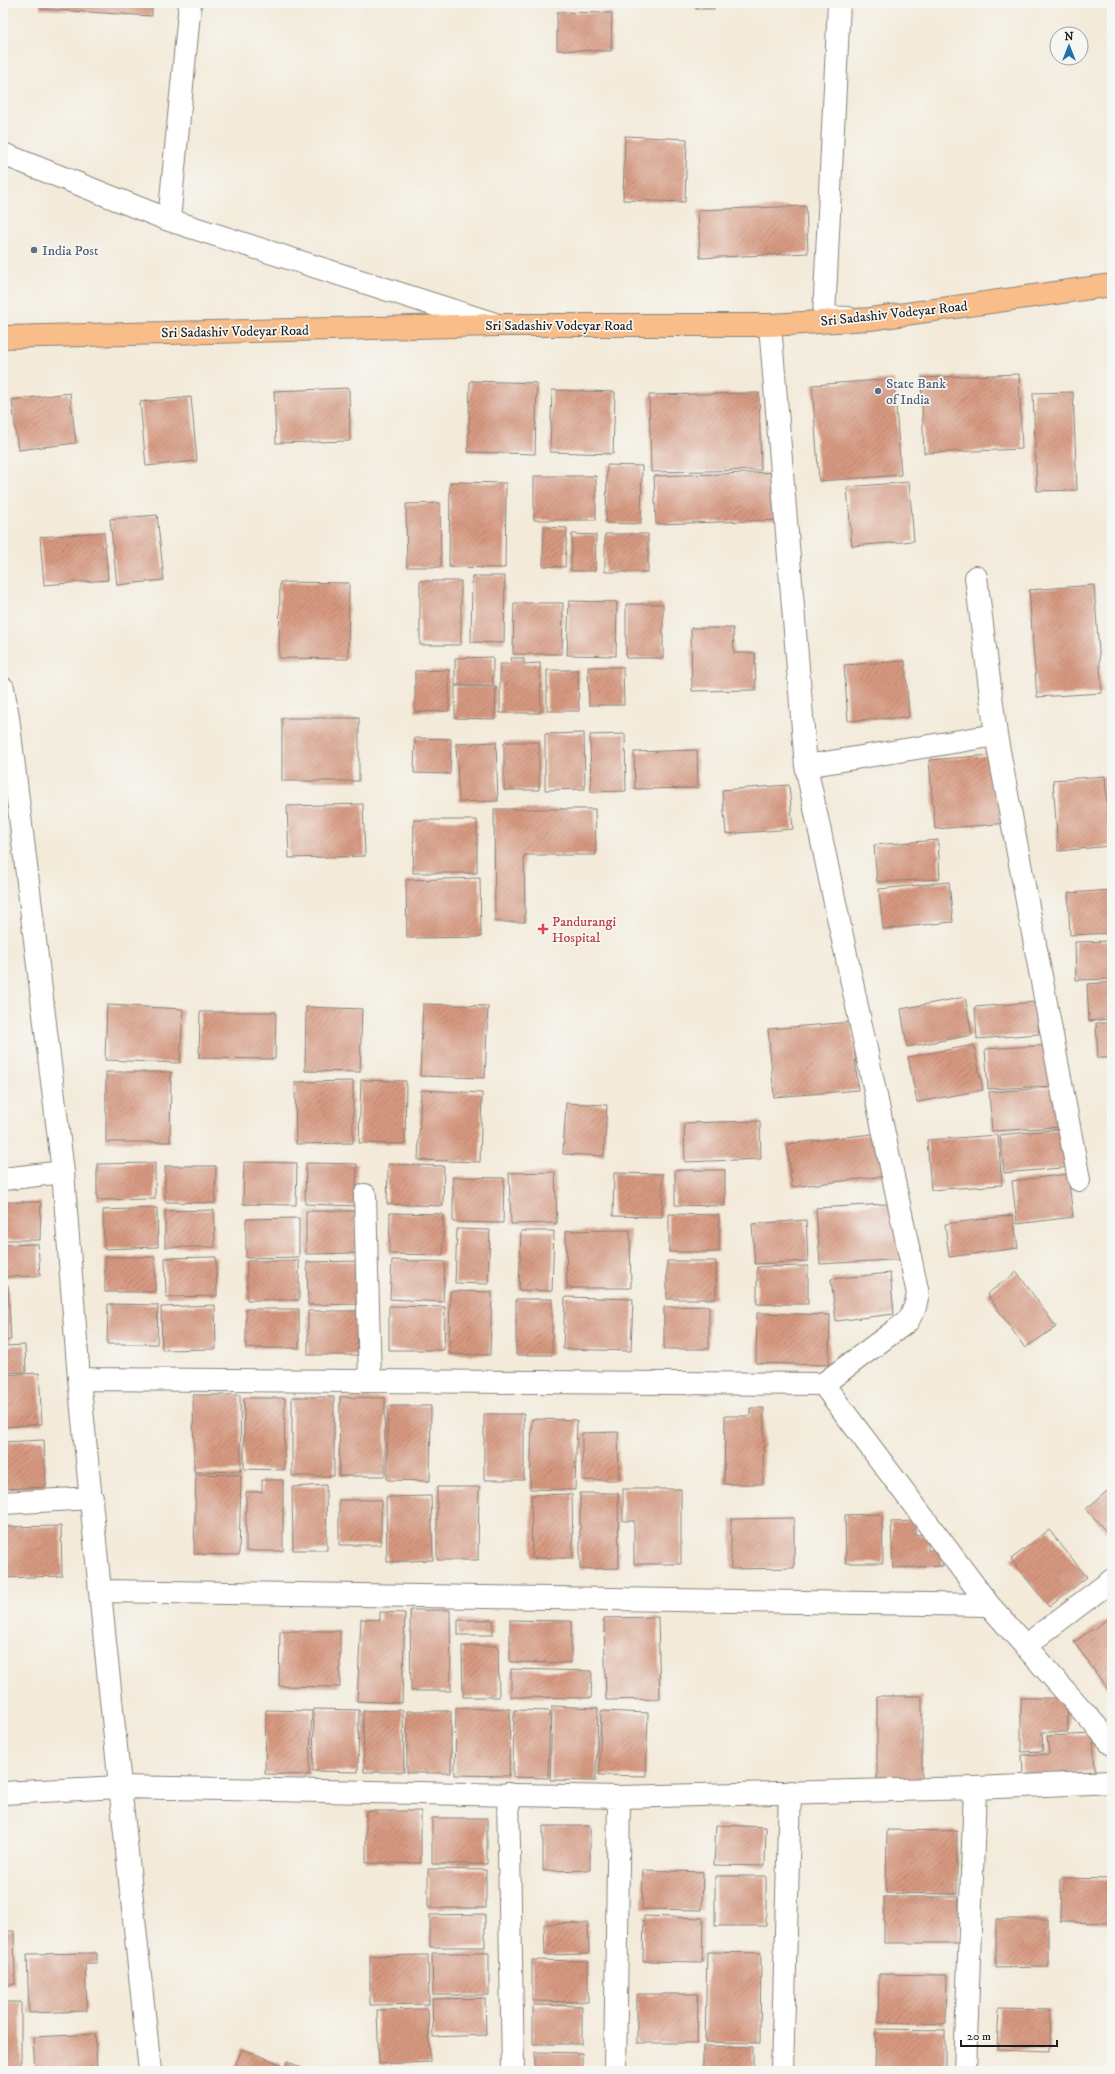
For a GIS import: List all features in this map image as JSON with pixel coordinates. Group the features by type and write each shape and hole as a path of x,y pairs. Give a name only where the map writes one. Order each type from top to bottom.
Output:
{"main road":[{"name":"Sri Sadashiv Vodeyar Road","path":"3,337 497,325 770,325 870,319 1112,285"}],"street":[{"path":"169,220 190,3"},
{"path":"839,3 824,317 870,319"},
{"path":"3,154 169,220 497,325"},
{"path":"79,1379 823,1384 908,1321 916,1307 918,1294 806,766 770,325"},
{"path":"976,577 996,735 1079,1180"},
{"path":"3,688 12,818 63,1172 79,1379 150,2071"},
{"path":"806,766 996,735"},
{"path":"3,1179 63,1172"},
{"path":"365,1195 370,1381"},
{"path":"823,1384 989,1605 1112,1744"},
{"path":"3,1503 92,1498"},
{"path":"1025,1646 1112,1580"},
{"path":"100,1591 989,1605"},
{"path":"3,1793 120,1787 619,1797 975,1788 1112,1782"},
{"path":"966,2071 975,1788"},
{"path":"782,2071 790,1792"},
{"path":"508,1794 513,2071"},
{"path":"615,2071 619,1797"}],"building":[{"path":"41,3 152,3 152,16 40,9"},
{"path":"696,3 714,3 714,9 696,9"},
{"path":"557,12 612,13 611,51 557,50"},
{"path":"625,136 687,139 685,202 623,200"},
{"path":"806,206 808,253 700,258 698,210"},
{"path":"1019,374 1022,449 924,453 921,378"},
{"path":"894,379 901,475 819,481 812,385"},
{"path":"470,381 537,383 535,454 468,452"},
{"path":"349,388 350,441 276,443 274,391"},
{"path":"552,390 615,392 613,454 550,452"},
{"path":"1073,392 1077,490 1037,491 1033,393"},
{"path":"70,393 76,443 18,450 12,400"},
{"path":"759,393 761,470 651,472 649,395"},
{"path":"191,397 197,461 146,466 140,402"},
{"path":"607,465 642,466 641,524 606,523"},
{"path":"781,472 783,520 656,524 654,476"},
{"path":"534,476 596,476 596,520 534,520"},
{"path":"450,482 506,483 505,568 449,567"},
{"path":"909,482 914,541 852,546 847,487"},
{"path":"440,503 441,567 407,567 406,504"},
{"path":"157,515 164,580 117,585 110,519"},
{"path":"544,527 567,528 565,567 543,566"},
{"path":"104,532 108,580 44,585 40,537"},
{"path":"572,534 596,535 595,571 571,571"},
{"path":"605,534 648,534 648,572 605,572"},
{"path":"472,576 505,576 504,643 471,642"},
{"path":"420,581 461,581 461,645 420,645"},
{"path":"280,582 349,583 348,659 279,658"},
{"path":"1094,585 1102,693 1037,697 1029,590"},
{"path":"569,601 617,602 616,656 567,655"},
{"path":"514,603 563,603 562,654 513,654"},
{"path":"626,604 663,604 663,658 626,658"},
{"path":"691,628 733,628 734,653 755,653 756,690 692,691"},
{"path":"493,657 493,685 455,685 455,658"},
{"path":"511,658 524,658 524,664 540,663 541,713 500,713 500,664 511,664"},
{"path":"905,661 909,717 848,721 844,665"},
{"path":"588,667 623,667 624,705 589,705"},
{"path":"449,670 449,711 415,712 415,671"},
{"path":"547,670 578,670 579,711 547,711"},
{"path":"455,686 496,687 495,719 455,718"},
{"path":"282,718 359,718 359,781 282,781"},
{"path":"584,733 585,789 545,790 545,734"},
{"path":"625,734 626,791 591,792 590,735"},
{"path":"415,738 451,739 450,774 414,773"},
{"path":"496,742 498,801 459,802 456,744"},
{"path":"504,742 539,742 539,790 504,790"},
{"path":"697,750 698,788 635,789 634,752"},
{"path":"1004,754 1010,823 935,829 929,760"},
{"path":"1105,776 1110,846 1058,851 1053,780"},
{"path":"789,785 793,829 726,834 722,790"},
{"path":"363,804 365,856 289,858 287,806"},
{"path":"494,809 595,809 596,855 524,855 525,922 495,922"},
{"path":"414,820 477,820 477,873 413,873"},
{"path":"938,840 940,879 877,882 874,845"},
{"path":"480,878 481,937 407,938 406,880"},
{"path":"949,882 953,922 883,929 879,889"},
{"path":"1112,890 1112,933 1070,935 1068,893"},
{"path":"1112,941 1112,979 1076,980 1075,942"},
{"path":"1112,982 1112,1019 1089,1021 1087,984"},
{"path":"965,997 972,1035 907,1047 901,1009"},
{"path":"1036,1002 1039,1034 977,1039 975,1007"},
{"path":"423,1004 488,1006 485,1078 420,1076"},
{"path":"107,1005 183,1009 180,1063 105,1060"},
{"path":"306,1007 362,1009 360,1072 305,1071"},
{"path":"200,1012 276,1012 275,1059 199,1058"},
{"path":"852,1022 858,1090 774,1097 768,1029"},
{"path":"1096,1023 1112,1023 1112,1058 1098,1058"},
{"path":"974,1045 983,1090 917,1102 908,1057"},
{"path":"1051,1045 1053,1086 988,1089 985,1049"},
{"path":"1109,1062 1112,1062 1112,1097 1111,1097"},
{"path":"106,1072 171,1072 170,1142 106,1142"},
{"path":"361,1080 406,1081 405,1144 359,1143"},
{"path":"353,1081 353,1143 296,1144 295,1082"},
{"path":"1059,1087 1061,1127 992,1131 989,1092"},
{"path":"421,1090 482,1093 480,1162 418,1160"},
{"path":"566,1103 607,1105 604,1156 563,1154"},
{"path":"760,1121 761,1159 685,1162 684,1123"},
{"path":"1069,1128 1072,1167 1004,1173 1000,1135"},
{"path":"880,1133 885,1176 792,1187 787,1144"},
{"path":"998,1135 1002,1185 931,1190 927,1140"},
{"path":"244,1162 297,1163 296,1205 243,1204"},
{"path":"155,1163 155,1199 97,1200 97,1164"},
{"path":"306,1163 357,1164 355,1206 305,1204"},
{"path":"388,1164 444,1166 443,1206 387,1204"},
{"path":"165,1166 216,1166 215,1203 165,1202"},
{"path":"675,1170 725,1170 725,1206 675,1205"},
{"path":"555,1172 557,1223 511,1224 509,1173"},
{"path":"614,1173 663,1174 662,1217 613,1216"},
{"path":"1068,1174 1073,1217 1017,1224 1012,1181"},
{"path":"453,1177 504,1178 503,1223 453,1222"},
{"path":"3,1202 41,1202 40,1240 3,1240"},
{"path":"904,1203 908,1259 820,1264 816,1208"},
{"path":"157,1208 158,1247 104,1249 103,1210"},
{"path":"214,1210 215,1247 165,1247 165,1211"},
{"path":"306,1211 356,1211 356,1253 306,1254"},
{"path":"390,1213 443,1214 443,1255 389,1254"},
{"path":"669,1214 719,1215 719,1252 669,1252"},
{"path":"1013,1215 1018,1248 949,1257 945,1224"},
{"path":"299,1218 299,1257 246,1258 246,1219"},
{"path":"806,1220 808,1261 755,1264 752,1224"},
{"path":"457,1229 490,1230 488,1284 455,1283"},
{"path":"630,1230 631,1288 567,1288 566,1231"},
{"path":"521,1231 554,1231 552,1291 519,1290"},
{"path":"38,1244 40,1276 3,1277 3,1245"},
{"path":"105,1257 155,1257 155,1292 105,1292"},
{"path":"216,1257 217,1296 166,1297 165,1258"},
{"path":"392,1260 445,1262 443,1302 390,1299"},
{"path":"247,1261 299,1261 299,1300 247,1300"},
{"path":"361,1261 362,1304 308,1305 307,1262"},
{"path":"667,1261 716,1261 716,1299 667,1299"},
{"path":"808,1266 808,1304 757,1304 757,1267"},
{"path":"1017,1272 1056,1327 1025,1348 987,1294"},
{"path":"890,1273 894,1314 836,1321 831,1279"},
{"path":"3,1285 8,1285 11,1340 3,1341"},
{"path":"450,1291 492,1292 490,1355 449,1354"},
{"path":"565,1297 633,1299 631,1351 563,1349"},
{"path":"516,1299 552,1299 552,1355 516,1355"},
{"path":"108,1304 158,1305 157,1344 107,1344"},
{"path":"215,1305 216,1349 162,1350 161,1307"},
{"path":"389,1306 445,1307 444,1350 389,1350"},
{"path":"709,1306 709,1349 664,1349 664,1307"},
{"path":"246,1309 299,1309 299,1348 246,1348"},
{"path":"308,1311 360,1311 360,1355 308,1355"},
{"path":"757,1313 830,1315 829,1365 756,1363"},
{"path":"25,1345 26,1372 3,1373 3,1346"},
{"path":"39,1373 42,1424 3,1427 3,1375"},
{"path":"193,1395 240,1395 241,1471 194,1472"},
{"path":"292,1397 334,1397 334,1476 292,1476"},
{"path":"340,1397 385,1398 385,1476 339,1476"},
{"path":"244,1398 285,1398 284,1470 244,1469"},
{"path":"388,1406 431,1406 430,1481 387,1480"},
{"path":"750,1408 764,1408 763,1484 724,1484 725,1416 750,1416"},
{"path":"484,1414 524,1414 524,1480 484,1480"},
{"path":"532,1419 577,1420 575,1490 530,1489"},
{"path":"618,1432 619,1480 582,1480 582,1433"},
{"path":"44,1440 46,1487 3,1489 3,1442"},
{"path":"196,1474 241,1475 239,1555 194,1554"},
{"path":"262,1480 283,1480 283,1551 246,1551 246,1492 262,1492"},
{"path":"326,1485 327,1550 293,1550 292,1487"},
{"path":"437,1487 479,1487 478,1560 437,1560"},
{"path":"1112,1487 1112,1538 1086,1509"},
{"path":"623,1489 681,1489 681,1564 634,1564 634,1521 623,1521"},
{"path":"580,1493 618,1493 619,1568 580,1569"},
{"path":"572,1494 573,1558 532,1558 531,1495"},
{"path":"431,1496 433,1560 387,1562 386,1497"},
{"path":"339,1500 381,1500 381,1545 339,1545"},
{"path":"882,1514 883,1563 846,1563 845,1515"},
{"path":"794,1518 794,1568 731,1569 731,1519"},
{"path":"915,1521 915,1535 931,1534 931,1543 928,1543 928,1550 942,1550 943,1566 893,1568 891,1522"},
{"path":"61,1526 62,1576 3,1578 3,1527"},
{"path":"1049,1530 1087,1577 1049,1607 1011,1559"},
{"path":"410,1610 450,1610 451,1691 411,1691"},
{"path":"380,1612 405,1613 402,1703 357,1701 361,1619 380,1620"},
{"path":"1112,1616 1112,1691 1110,1693 1074,1642"},
{"path":"658,1617 660,1699 606,1700 604,1618"},
{"path":"458,1620 493,1620 493,1635 458,1635"},
{"path":"510,1620 571,1621 571,1663 510,1662"},
{"path":"280,1631 340,1631 340,1687 279,1686"},
{"path":"462,1646 498,1646 499,1697 463,1697"},
{"path":"511,1669 592,1671 591,1698 511,1697"},
{"path":"877,1696 922,1696 922,1781 877,1781"},
{"path":"1021,1698 1067,1698 1068,1732 1042,1732 1043,1751 1021,1752"},
{"path":"552,1706 598,1708 596,1781 550,1780"},
{"path":"456,1708 510,1709 509,1776 455,1775"},
{"path":"314,1709 359,1710 358,1772 313,1771"},
{"path":"266,1710 312,1711 309,1775 265,1774"},
{"path":"403,1710 404,1772 364,1772 363,1711"},
{"path":"514,1710 550,1711 548,1778 513,1777"},
{"path":"407,1711 451,1711 451,1773 407,1773"},
{"path":"601,1711 648,1713 646,1776 599,1775"},
{"path":"1093,1734 1095,1771 1023,1775 1022,1755 1049,1754 1047,1736"},
{"path":"366,1811 421,1811 421,1863 366,1863"},
{"path":"432,1818 487,1818 487,1864 432,1864"},
{"path":"716,1825 766,1827 765,1866 714,1865"},
{"path":"543,1826 590,1826 590,1870 543,1871"},
{"path":"887,1830 957,1831 957,1894 886,1893"},
{"path":"428,1869 486,1870 486,1908 428,1908"},
{"path":"643,1870 703,1872 702,1910 642,1909"},
{"path":"715,1876 766,1876 766,1926 715,1926"},
{"path":"1061,1878 1112,1879 1112,1923 1060,1922"},
{"path":"884,1897 959,1897 959,1943 884,1943"},
{"path":"485,1914 485,1947 430,1947 430,1915"},
{"path":"644,1916 703,1918 702,1962 643,1961"},
{"path":"996,1919 1048,1919 1048,1967 996,1968"},
{"path":"588,1923 589,1954 545,1955 544,1924"},
{"path":"3,1931 14,1931 15,1984 3,1985"},
{"path":"707,1952 761,1953 760,2043 705,2042"},
{"path":"97,1953 97,1963 85,1963 87,2011 29,2013 27,1954"},
{"path":"432,1953 489,1953 489,1995 433,1995"},
{"path":"428,1955 429,2004 370,2005 370,1956"},
{"path":"532,1960 588,1961 588,2002 532,2001"},
{"path":"879,1974 947,1975 946,2024 878,2022"},
{"path":"637,1994 698,1994 697,2043 637,2043"},
{"path":"485,1998 486,2035 433,2037 432,1999"},
{"path":"3,2002 21,2002 21,2071 3,2071"},
{"path":"533,2005 582,2006 582,2044 533,2044"},
{"path":"999,2008 1050,2009 1049,2051 997,2049"},
{"path":"428,2009 430,2062 379,2064 377,2010"},
{"path":"876,2029 945,2030 945,2071 875,2071"},
{"path":"95,2034 97,2071 35,2071 33,2037"},
{"path":"703,2046 753,2047 753,2071 703,2071"},
{"path":"242,2049 281,2064 278,2071 233,2071"},
{"path":"535,2052 582,2053 582,2071 535,2071"},
{"path":"287,2061 308,2071 283,2071"}],"place":[{"name":"India Post","path":"34,250"},
{"name":"State Bank of India","path":"878,391"},
{"name":"Pandurangi Hospital","path":"543,929"}]}
